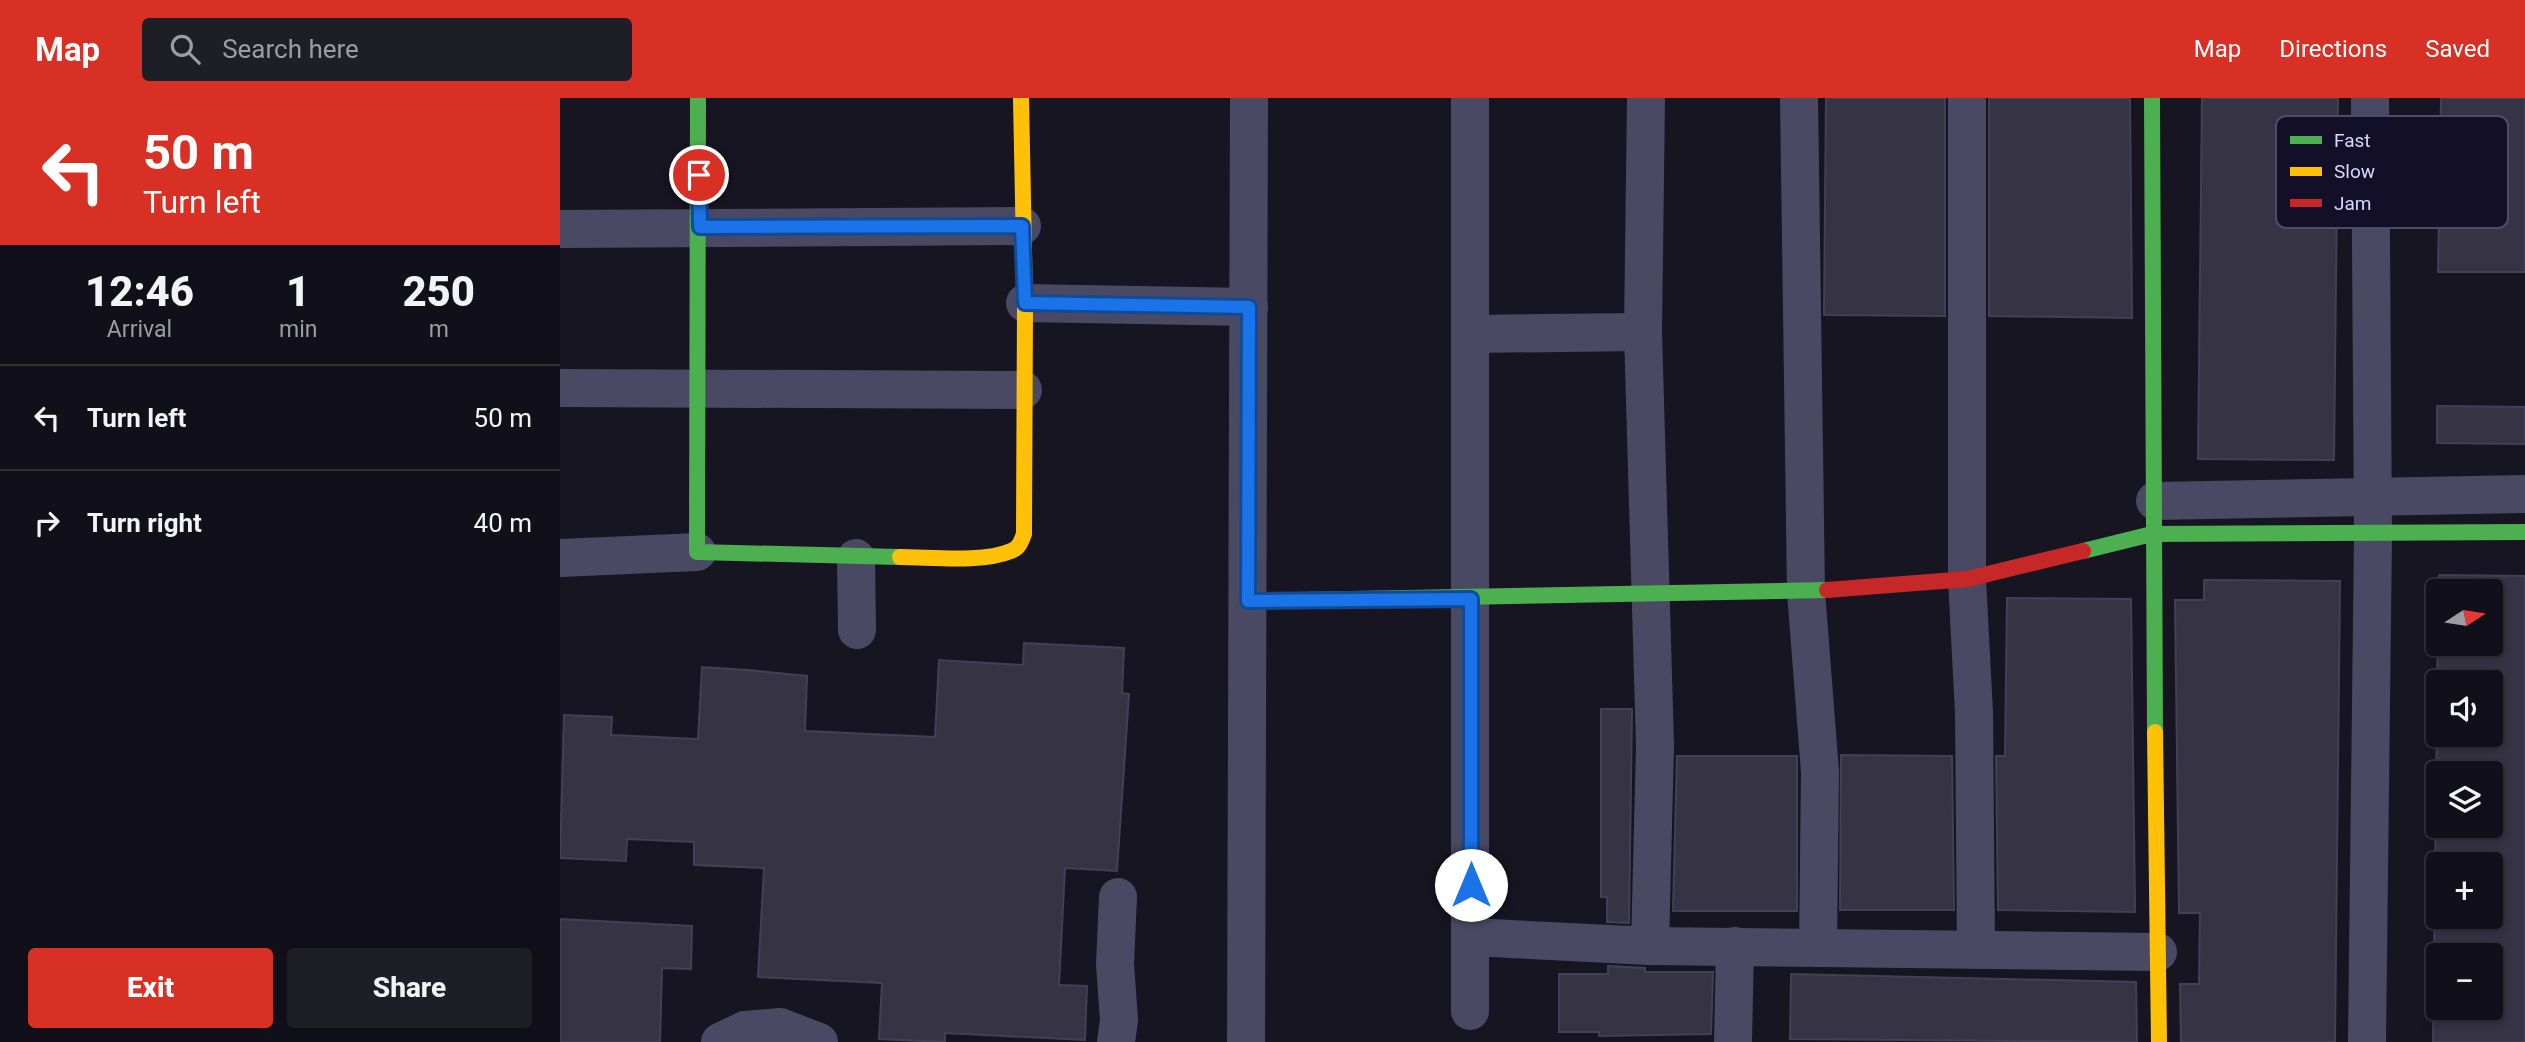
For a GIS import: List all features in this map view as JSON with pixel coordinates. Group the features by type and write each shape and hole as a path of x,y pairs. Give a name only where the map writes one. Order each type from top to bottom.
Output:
{"street":[{"path":"697,552 700,227 698,98"},
{"path":"560,558 697,552 856,558 987,556 1012,551 1020,545 1024,534 1025,303 1021,98"},
{"path":"1246,1042 1249,98"},
{"path":"1470,98 1470,1011"},
{"path":"1646,98 1643,332 1648,593 1655,745 1650,946"},
{"path":"1799,98 1806,592 1820,772 1818,948"},
{"path":"1967,98 1967,579 1974,713 1976,950"},
{"path":"2152,98 2153,517 2159,1042"},
{"path":"2370,98 2370,116"},
{"path":"560,229 1022,226"},
{"path":"2367,1042 2373,534 2371,228"},
{"path":"1025,303 1249,307"},
{"path":"1470,334 1643,332"},
{"path":"560,388 1023,390"},
{"path":"1248,601 1806,592 1967,579 2153,517 2372,496 2525,494"},
{"path":"2153,517 2373,534 2525,532"},
{"path":"856,558 857,630"},
{"path":"1116,1042 1119,1020 1115,964 1118,897"},
{"path":"1471,937 1650,946 2158,952"},
{"path":"1733,1042 1735,946"},
{"path":"720,1042 746,1030 780,1027 819,1042"}],"building":[{"path":"1826,98 1945,98 1945,316 1824,315"},
{"path":"1989,98 2130,98 2132,318 1989,316"},
{"path":"2202,98 2338,98 2338,116 2276,116 2276,228 2337,228 2334,460 2198,459"},
{"path":"2441,98 2525,98 2525,272 2438,272 2439,228 2508,228 2508,116 2441,116"},
{"path":"2437,406 2525,407 2525,444 2437,443"},
{"path":"2439,575 2525,576 2525,1042 2433,1042 2433,1020 2503,1020 2503,943 2434,943 2434,929 2503,929 2503,852 2435,852 2435,838 2503,838 2503,761 2436,761 2436,747 2503,747 2503,670 2437,670 2438,656 2503,656 2503,579 2439,579"},
{"path":"2204,580 2340,581 2335,1042 2181,1042 2180,984 2199,984 2200,913 2179,913 2175,600 2204,600"},
{"path":"2007,598 2131,599 2135,912 1998,910 1996,756 2005,756"},
{"path":"1024,643 1124,648 1122,693 1129,694 1117,871 1065,868 1059,985 1087,986 1085,1040 945,1033 945,1042 879,1039 882,983 758,977 764,868 694,865 694,842 627,839 626,861 560,858 564,715 612,717 611,735 698,739 702,667 807,676 805,731 935,737 939,660 1023,665"},
{"path":"1601,709 1632,709 1629,923 1607,922 1607,897 1601,897"},
{"path":"1841,755 1952,756 1954,910 1840,910"},
{"path":"1677,756 1797,756 1797,911 1673,911"},
{"path":"560,919 692,926 691,969 662,968 660,1042 560,1042"},
{"path":"1608,966 1645,968 1645,972 1713,972 1711,1034 1599,1036 1599,1032 1559,1032 1559,974 1608,974"},
{"path":"1791,974 2136,982 2137,1042 1790,1039"}],"traffic: fast":[{"path":"698,98 697,552 900,557"},
{"path":"2152,98 2155,732"},
{"path":"2083,551 2152,534 2525,532"},
{"path":"1248,601 1827,590"}],"traffic: slow":[{"path":"900,557 972,558 999,555 1016,548 1024,534 1025,303 1021,98"},
{"path":"2155,732 2159,1042"}],"traffic: jam":[{"path":"1827,590 1967,579 2083,551"}],"route":[{"path":"699,175 700,227 1022,226 1025,303 1249,307 1248,601 1471,599 1471,885"}]}
